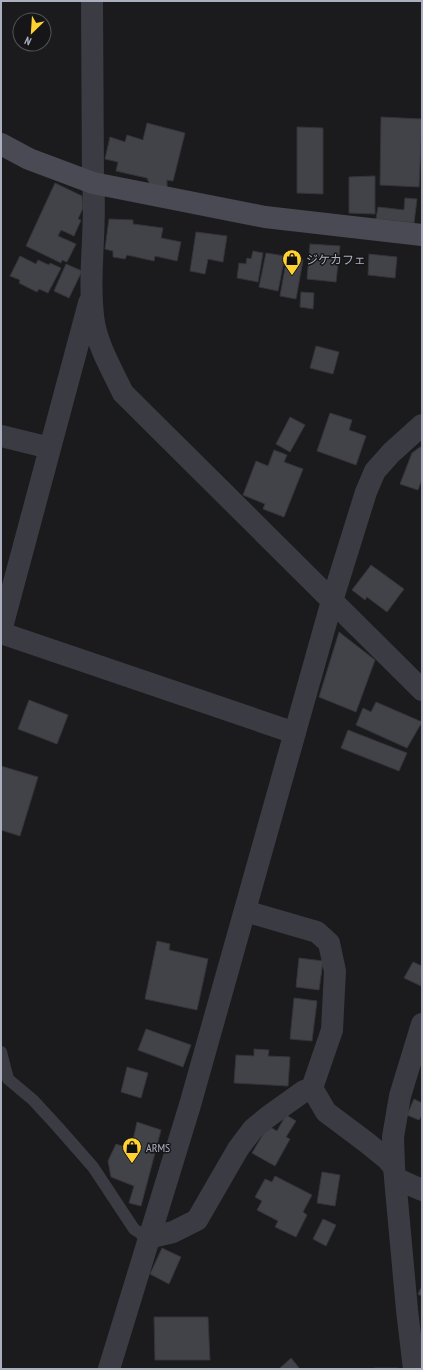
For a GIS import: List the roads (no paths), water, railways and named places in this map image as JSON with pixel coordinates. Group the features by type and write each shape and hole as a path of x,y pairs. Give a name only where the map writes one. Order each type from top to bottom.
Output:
{"street":[{"path":"92,1 92,183 94,202 92,291 94,323 99,340 123,393 422,690"},
{"path":"1,144 29,159 92,183 266,217 422,235"},
{"path":"92,291 1,632 295,733"},
{"path":"109,1369 190,1105 332,602 366,492 375,472 391,454 422,425"},
{"path":"1,436 50,448"},
{"path":"245,911 317,932 329,943 335,971 332,1030 312,1088 326,1112 387,1159 394,1172 422,1190"},
{"path":"414,1369 415,1317 394,1172 393,1137 400,1096 422,1024"},
{"path":"148,1238 172,1232 197,1220 238,1149 253,1129 304,1091 312,1088"}],"lane":[{"path":"1,1052 8,1079 33,1100 57,1126 93,1167 134,1229 148,1238"}],"place":[{"name":"ジケカフェ","path":"292,276"},
{"name":"ARMS","path":"132,1164"}]}
